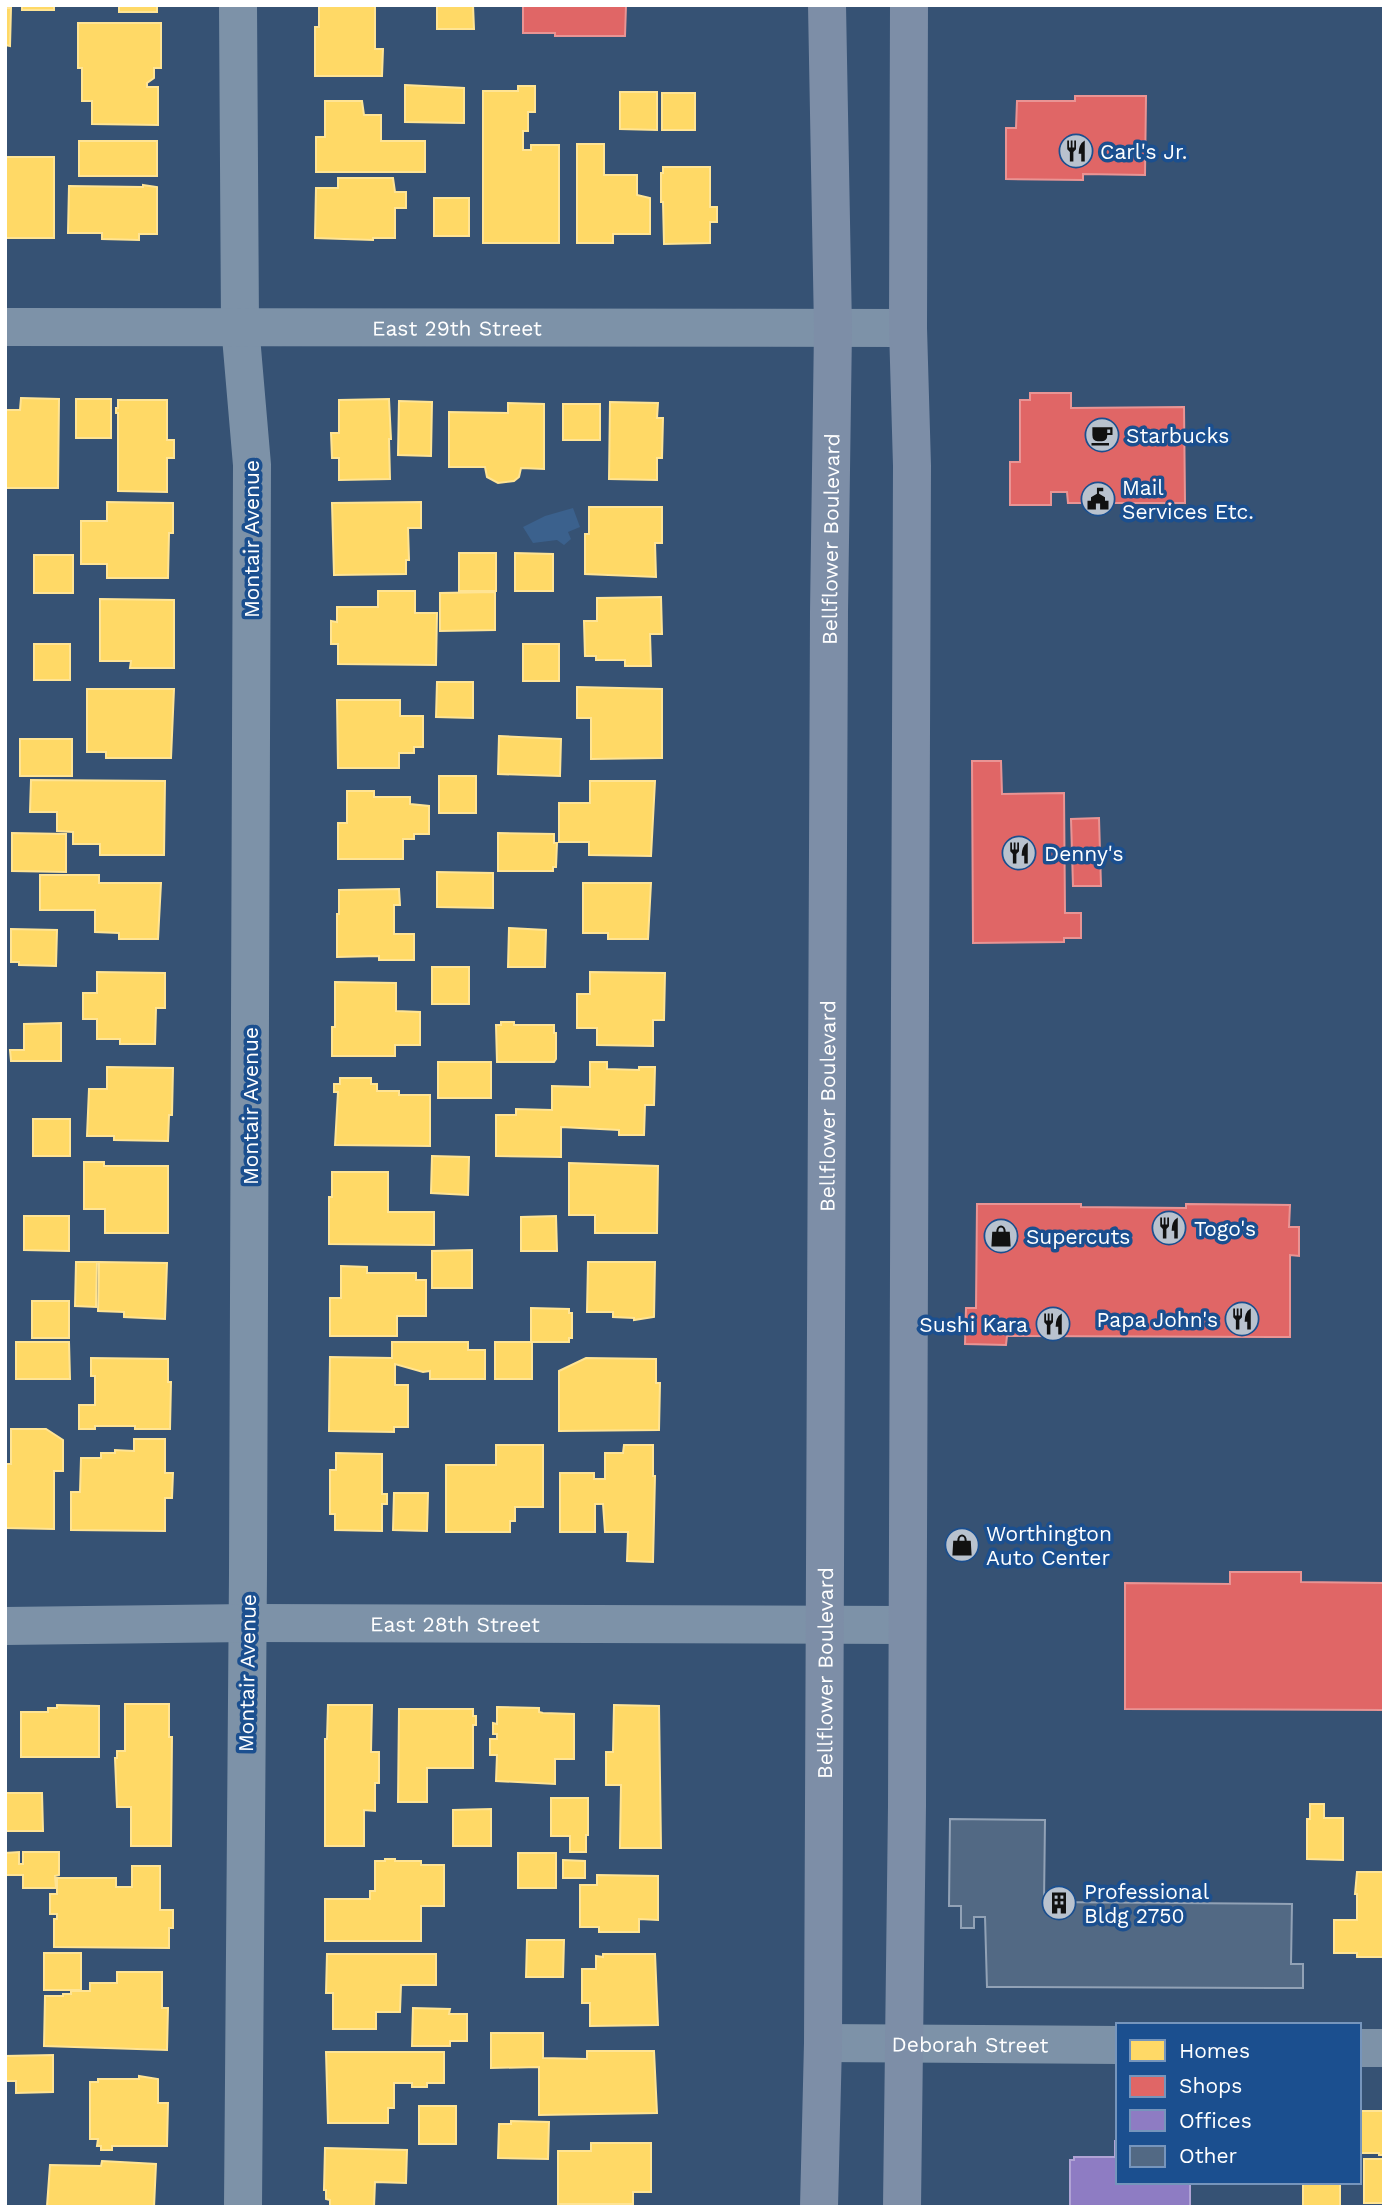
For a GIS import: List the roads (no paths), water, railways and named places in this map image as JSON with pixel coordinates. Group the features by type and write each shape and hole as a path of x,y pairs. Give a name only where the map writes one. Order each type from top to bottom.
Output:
{"main road":[{"name":"Bellflower Boulevard","path":"818,2207 823,2043 829,612 833,329 827,5"},
{"path":"902,2207 912,466 908,328 909,5"}],"street":[{"name":"Montair Avenue","path":"238,5 240,325 252,465 243,2207"},
{"name":"East 29th Street","path":"5,327 240,325 908,328"},
{"name":"East 28th Street","path":"5,1626 248,1623 906,1625"},
{"name":"Deborah Street","path":"823,2043 1116,2045"},
{"path":"1361,2048 1384,2048"}],"water":[{"path":"573,508 580,527 568,532 571,539 564,545 557,540 533,543 523,527 545,516"}],"place":[{"name":"Carl's Jr.","path":"1076,151"},
{"name":"Starbucks","path":"1102,435"},
{"name":"Mail Services Etc.","path":"1098,499"},
{"name":"Denny's","path":"1019,853"},
{"name":"Togo's","path":"1169,1228"},
{"name":"Supercuts","path":"1001,1236"},
{"name":"Papa John's","path":"1242,1319"},
{"name":"Sushi Kara","path":"1053,1324"},
{"name":"Worthington Auto Center","path":"962,1545"},
{"name":"Professional Bldg 2750","path":"1059,1903"}]}
